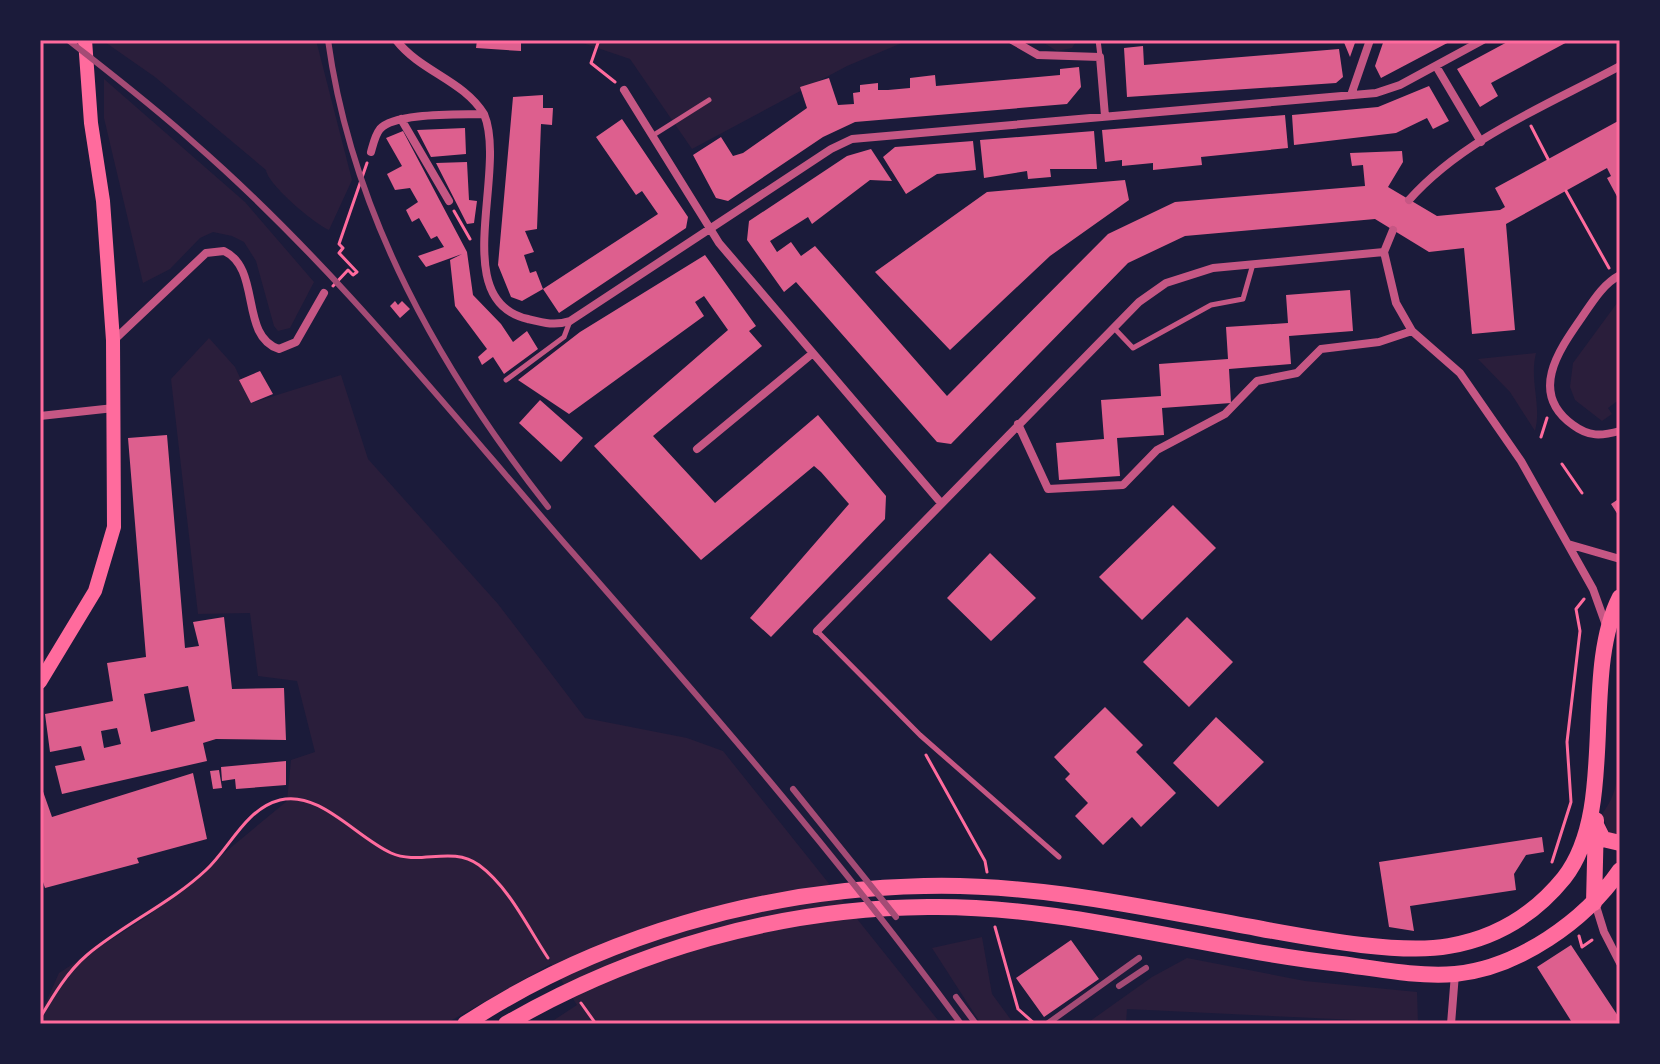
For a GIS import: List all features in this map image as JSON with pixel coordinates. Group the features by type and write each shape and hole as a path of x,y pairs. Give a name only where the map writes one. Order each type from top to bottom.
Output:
{"main road":[{"path":"40,682 87,607 107,561 114,527 113,340 103,201 91,123 85,40"},
{"path":"465,1024 516,994 602,953 737,909 878,888 973,886 1040,891 1321,939 1431,949 1488,936 1529,914 1567,874 1579,854 1592,792 1608,629 1620,597"},
{"path":"1592,792 1596,820 1594,903"},
{"path":"1596,820 1603,839 1620,843"},
{"path":"506,1024 610,973 742,930 880,909 972,907 1038,912 1255,953 1417,973 1455,974 1486,968 1520,954 1594,903 1620,870"},
{"path":"1455,974 1466,942"}],"street":[{"path":"396,40 422,67 465,91 484,114 492,142 484,264 487,286 497,303 520,317 556,325 570,321 831,149 852,139 1351,95 1392,88 1483,40"},
{"path":"1012,40 1038,55 1100,57 1105,116"},
{"path":"1351,95 1370,40"},
{"path":"1436,66 1481,142"},
{"path":"1409,200 1433,174 1481,142 1620,66"},
{"path":"624,90 719,243 941,503"},
{"path":"371,152 380,129 401,119 484,114"},
{"path":"401,119 449,201"},
{"path":"1393,230 1384,252 1396,303 1412,331 1460,373 1521,461 1593,589 1608,629"},
{"path":"113,340 206,253 224,251 238,262 258,328 269,346 289,348 296,342 324,293"},
{"path":"817,631 1139,302 1166,283 1213,268 1384,252"},
{"path":"1618,276 1556,354 1549,385 1557,409 1583,432 1602,436 1620,431"},
{"path":"1018,424 1048,489 1115,487 1132,479 1166,443 1225,414 1257,381 1297,373 1321,349 1379,342 1412,331"},
{"path":"697,449 813,353"},
{"path":"40,416 114,408"},
{"path":"1568,544 1620,559"},
{"path":"1594,903 1620,963"},
{"path":"1451,1024 1455,974"}],"lane":[{"path":"1098,40 1100,57"},
{"path":"652,137 709,100"},
{"path":"1113,328 1133,348 1211,305 1243,299 1253,264"},
{"path":"506,380 564,337 570,321"},
{"path":"817,631 920,735 1059,857"}],"path":[{"path":"599,40 591,63 624,90"},
{"path":"1527,117 1548,159"},
{"path":"324,293 348,270 353,275 357,272 339,253 343,248 339,244 371,152"},
{"path":"1566,191 1618,276"},
{"path":"449,201 484,264"},
{"path":"1541,437 1546,418"},
{"path":"1562,464 1582,493"},
{"path":"1567,874 1550,861 1564,834 1571,802 1567,742 1580,631 1576,609 1593,589"},
{"path":"40,1018 54,994 86,956 205,871 246,821 261,808 278,800 298,798 319,804 362,838 395,855 417,858 450,853 479,865 507,896 551,963"},
{"path":"1574,919 1582,947 1604,932"},
{"path":"578,1000 596,1024"}],"shaded area":[{"path":"102,40 316,40 352,180 329,230 293,203 275,185 266,170 155,77"},
{"path":"574,40 909,40 847,66 692,149 630,59"},
{"path":"1039,40 1077,40 1072,48 1057,51"},
{"path":"104,79 245,202 314,282 290,328 278,331 274,326 256,261 244,242 232,236 213,232 200,238 170,269 143,283 104,118"},
{"path":"1620,299 1620,399 1608,408 1612,414 1602,421 1575,400 1570,387 1573,363"},
{"path":"209,338 235,367 252,403 341,375 368,459 498,604 585,718 687,738 723,751 941,1024 548,1024 577,1005 551,964 445,1024 40,1024 40,1016 59,973 148,916 287,801 291,760 315,752 297,681 258,676 250,613 198,614 171,379"},
{"path":"1536,353 1535,431 1510,392 1478,359"},
{"path":"1620,728 1620,834 1610,836 1602,814 1614,791"},
{"path":"982,937 992,994 1014,1024 981,1024 932,948"},
{"path":"1187,958 1305,981 1417,992 1418,1023 1127,1009 1126,1024 1086,1024 1152,977"}],"building":[{"path":"477,40 521,40 521,51 476,48"},
{"path":"1343,40 1356,40 1350,57"},
{"path":"1384,40 1453,40 1381,78 1375,66"},
{"path":"1511,40 1571,40 1491,83 1498,96 1480,107 1457,69"},
{"path":"1143,46 1144,65 1339,49 1343,77 1336,83 1127,97 1124,48"},
{"path":"1079,67 1081,87 1067,104 855,122 823,137 728,201 716,198 693,155 721,137 733,156 743,153 807,108 800,87 829,78 838,105 854,104 853,93 860,92 860,85 878,83 878,90 888,90 910,88 910,78 935,75 936,86 1060,75 1060,69"},
{"path":"1429,86 1449,121 1433,129 1427,118 1396,133 1294,145 1292,115 1378,107"},
{"path":"543,95 543,108 553,108 552,125 541,124 537,229 525,231 534,252 524,255 530,273 536,271 543,289 522,301 511,297 498,265 513,97"},
{"path":"1285,115 1288,148 1201,157 1202,165 1153,170 1153,163 1122,166 1122,160 1105,162 1102,130"},
{"path":"622,119 688,217 686,228 559,313 543,289 658,214 642,191 636,195 596,137"},
{"path":"1620,120 1620,202 1607,178 1611,176 1607,168 1506,224 1515,330 1472,334 1464,248 1429,252 1375,219 1185,236 1128,263 951,444 937,442 796,282 784,292 747,240 749,221 847,156 871,149 892,181 870,180 812,224 808,217 770,241 777,252 791,242 801,256 815,246 947,396 1108,234 1175,202 1365,186 1363,165 1352,166 1350,153 1402,151 1403,162 1388,187 1437,216 1500,210 1505,207 1495,188"},
{"path":"465,128 466,154 431,157 417,130"},
{"path":"403,131 467,252 473,295 501,324 513,342 527,331 538,349 504,374 493,357 482,365 478,357 487,349 455,306 450,260 462,254 426,267 418,256 444,247 437,236 431,239 419,218 412,222 406,210 418,202 410,188 395,190 387,174 402,166 386,138"},
{"path":"1094,131 1097,169 1050,169 1051,177 1028,179 1027,171 984,178 980,140"},
{"path":"973,141 976,170 937,174 906,194 883,157 895,147"},
{"path":"467,162 469,200 477,201 474,223 467,224 436,163"},
{"path":"1125,180 1129,200 1050,256 950,350 875,272 987,192"},
{"path":"705,255 756,326 749,331 762,346 653,436 715,503 818,415 886,496 885,519 771,637 750,618 849,504 821,472 814,466 701,560 594,446 728,330 704,296 695,302 704,316 569,414 518,380 580,332"},
{"path":"1350,290 1353,331 1289,336 1291,364 1229,369 1231,403 1162,408 1164,435 1117,438 1120,476 1059,480 1056,443 1104,439 1101,400 1161,396 1159,364 1228,359 1226,327 1288,323 1286,295"},
{"path":"395,301 398,305 402,301 410,309 400,318 390,306"},
{"path":"260,371 273,394 251,403 239,380"},
{"path":"540,400 583,438 561,462 519,423"},
{"path":"167,435 185,648 199,646 193,622 224,617 232,689 284,688 286,740 216,739 203,743 207,761 62,794 55,766 85,760 81,746 50,752 45,714 113,701 107,663 146,657 128,438","holes":["188,686 195,721 151,732 144,694","117,728 121,744 104,748 101,731"]},
{"path":"1620,498 1620,518 1611,504"},
{"path":"1173,505 1216,548 1142,620 1099,577"},
{"path":"990,553 1036,598 991,641 947,598"},
{"path":"1187,617 1233,662 1189,707 1143,662"},
{"path":"1105,707 1143,745 1136,752 1176,793 1141,827 1132,817 1103,845 1075,816 1088,803 1065,779 1070,774 1054,757"},
{"path":"1216,717 1264,762 1218,807 1173,763"},
{"path":"286,761 286,785 236,789 235,779 222,781 221,767"},
{"path":"219,770 222,788 213,789 210,771"},
{"path":"193,773 207,839 137,858 139,863 45,888 40,873 40,783 52,817"},
{"path":"1542,837 1544,852 1526,855 1514,874 1516,890 1410,906 1414,931 1389,927 1379,862"},
{"path":"1071,940 1099,979 1044,1017 1016,978"},
{"path":"1571,945 1620,1019 1620,1024 1573,1024 1537,967"}],"railway":[{"path":"68,40 162,116 243,188 340,285 768,780 866,900 961,1024"},
{"path":"328,40 340,105 357,168 407,288 472,401 548,507"},
{"path":"793,789 896,917"},
{"path":"1047,1024 1139,958"},
{"path":"1119,986 1146,968"},
{"path":"956,997 976,1024"}]}
